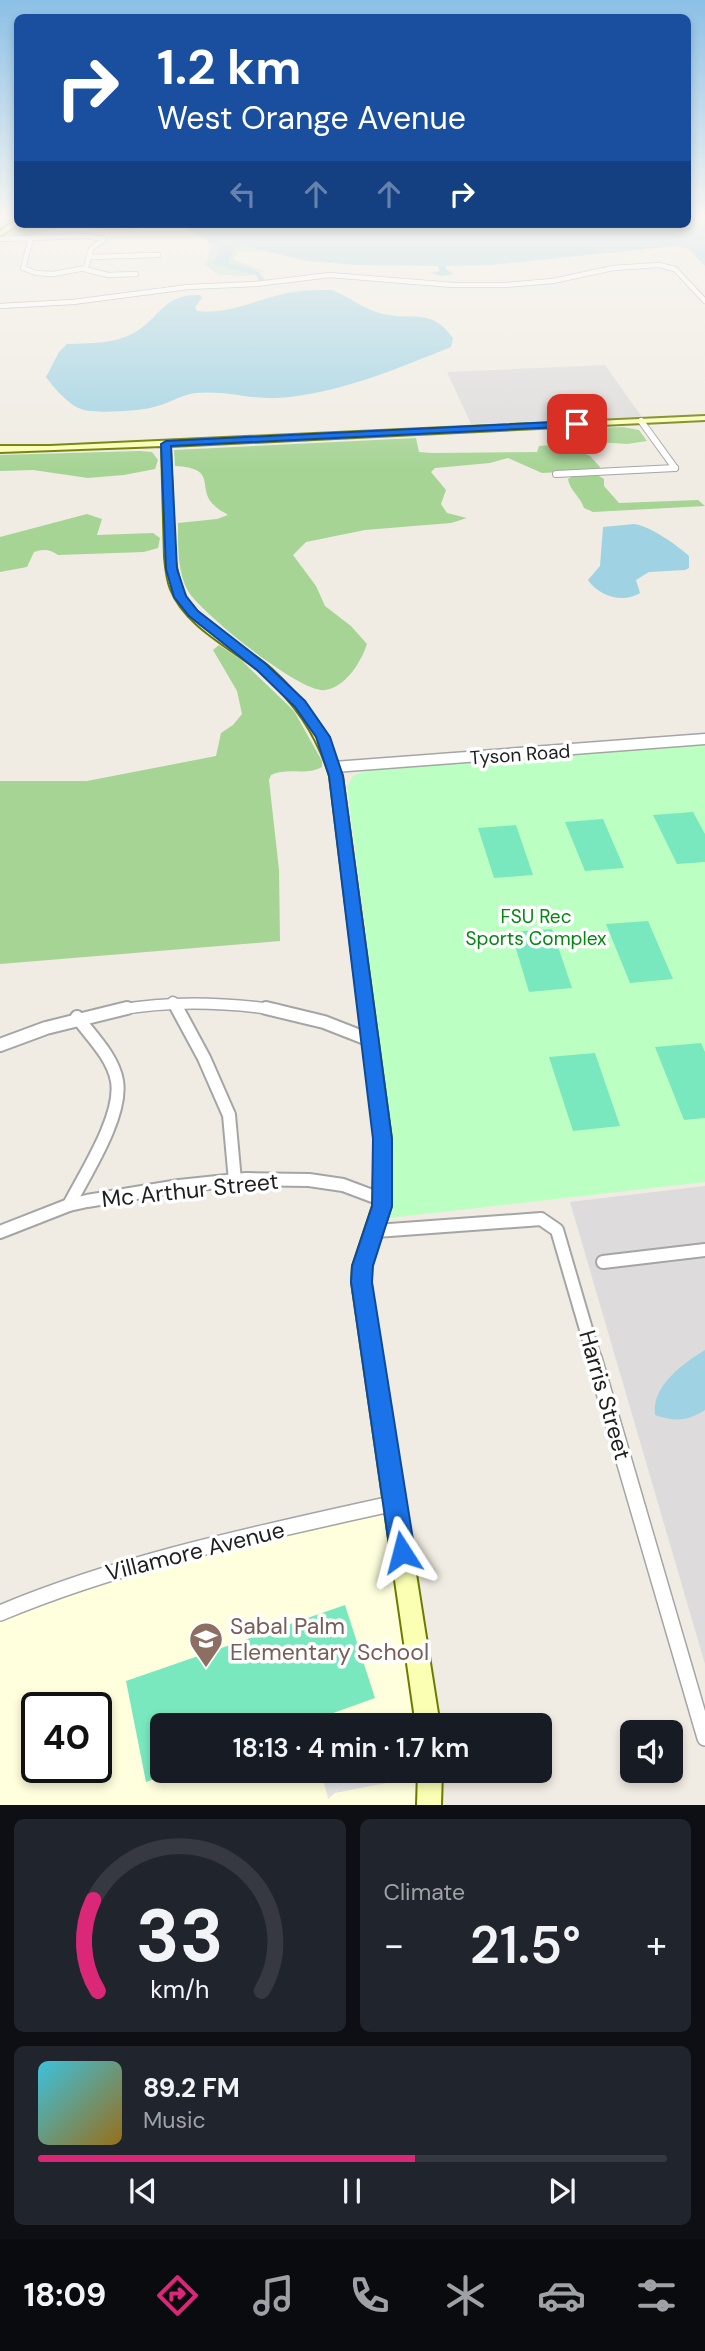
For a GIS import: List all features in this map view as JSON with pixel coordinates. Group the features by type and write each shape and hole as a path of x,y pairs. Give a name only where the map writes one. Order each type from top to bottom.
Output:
{"street":[{"path":"0,306 69,302"},
{"path":"0,449 166,444 705,418"},
{"path":"556,474 675,468 641,421"},
{"path":"166,444 172,569 180,597 193,614 262,667 300,704 323,737 334,767 381,1112 383,1200 376,1231 362,1266 361,1282 426,1713"},
{"name":"Tyson Road","path":"334,767 705,739"},
{"path":"0,1045 77,1017 106,1010 173,1002 230,1002 302,1014 336,1024 370,1040"},
{"path":"173,1002 204,1058 229,1115 235,1181"},
{"path":"68,1205 113,1113 117,1097 117,1080 107,1060 77,1017"},
{"name":"Mc Arthur Street","path":"0,1232 68,1205 235,1181 269,1179 337,1184 383,1200"},
{"name":"Harris Street","path":"376,1231 541,1219 557,1230 705,1738"},
{"path":"603,1262 705,1250"},
{"name":"Villamore Avenue","path":"0,1613 35,1597 157,1558 395,1503"},
{"path":"429,1805 430,1783"}],"shaded area":[{"path":"605,365 642,417 471,424 447,372"},
{"path":"705,1186 705,1664 570,1202"},
{"name":"Sabal Palm Elementary School","path":"380,1512 388,1517 417,1713 150,1713 150,1783 419,1783 418,1805 0,1805 0,1622 58,1597 148,1566"},
{"path":"324,1783 387,1783 335,1793 328,1799"}],"green space":[{"path":"623,427 639,430 647,441 627,444 582,441 574,449 590,456 600,467 599,470 542,473 508,458 490,463 435,468 431,472 446,490 441,504 447,513 467,518 451,523 365,530 306,542 293,555 316,586 325,606 351,626 367,644 352,673 333,688 313,688 252,650 197,602 184,583 179,558 178,523 217,519 228,515 209,499 202,475 189,468 175,466 174,450 416,438 419,452 537,452 539,446 566,444 569,438 565,429"},
{"path":"152,452 158,460 155,469 88,478 33,470 0,471 0,455"},
{"path":"597,475 604,479 604,486 619,503 698,500 705,506 593,512 584,508 568,479 573,476"},
{"path":"87,514 102,519 97,535 153,533 160,538 158,548 144,552 58,555 40,550 34,552 27,567 0,572 0,537"},
{"path":"219,645 241,660 294,711 322,761 322,767 316,770 277,773 271,775 269,780 279,870 280,941 0,964 0,781 87,781 216,756 221,733 233,725 242,714 237,691 213,650"},
{"name":"FSU Rec Sports Complex","path":"705,745 705,1182 389,1218 393,1148 347,786 354,775 375,769"},
{"path":"693,812 705,834 705,862 677,864 653,815"},
{"path":"603,819 624,868 585,871 565,822"},
{"path":"516,825 533,875 494,878 478,828"},
{"path":"648,921 673,979 630,983 606,924"},
{"path":"552,929 572,988 529,992 511,932"},
{"path":"701,1043 705,1052 705,1118 684,1120 655,1047"},
{"path":"595,1053 620,1126 573,1131 549,1057"},
{"path":"345,1605 375,1698 333,1713 150,1713 150,1781 146,1782 126,1681"}],"water":[{"path":"170,302 199,302 195,307 197,311 232,309 255,302 356,302 376,312 429,319 445,328 453,338 451,347 409,364 365,380 298,396 276,398 196,393 156,407 95,411 76,407 66,400 46,377 59,352 67,344 116,340 132,334"},
{"path":"634,524 655,532 689,556 689,568 649,572 636,580 640,593 626,598 612,597 598,590 588,580 600,566 603,527"},
{"path":"705,1350 705,1410 681,1419 655,1415 655,1405 663,1386 678,1369"}],"place":[{"name":"Sabal Palm Elementary School","path":"206,1669"}],"route":[{"path":"402,1552 361,1282 362,1266 376,1231 382,1206 383,1139 336,776 330,751 315,723 300,704 262,667 193,614 180,597 172,569 166,444 577,424"}]}
